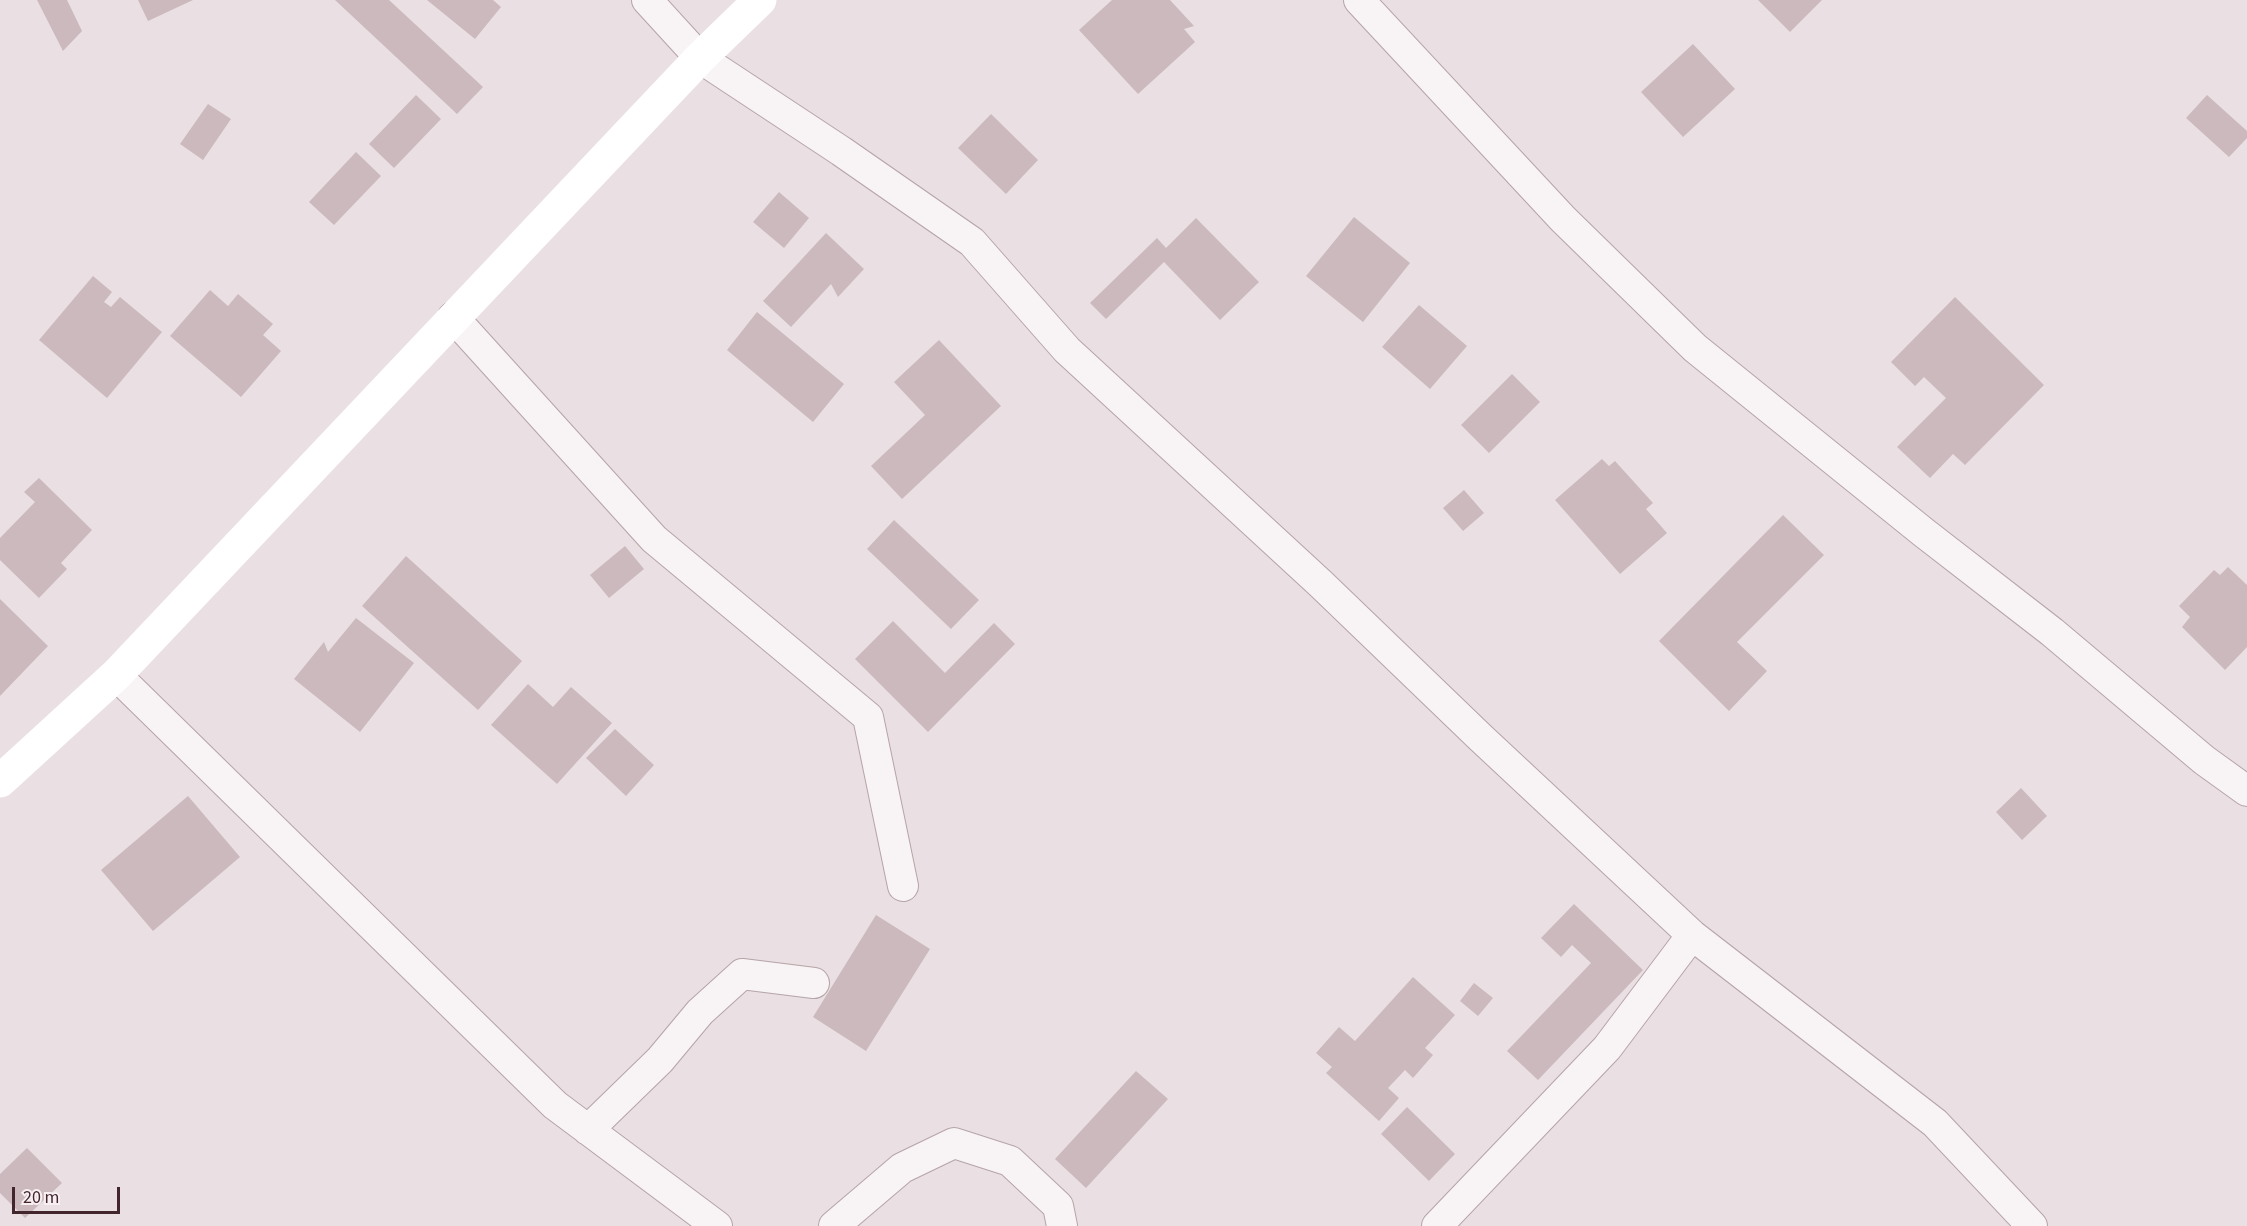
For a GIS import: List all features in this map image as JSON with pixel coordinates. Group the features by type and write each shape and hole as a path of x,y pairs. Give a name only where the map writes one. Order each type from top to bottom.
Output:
{"street":[{"path":"647,0 666,24 700,58 972,242 1067,350 1321,584 1490,746 1692,934 1935,1123 2032,1226"},
{"path":"0,781 116,675 700,58 760,0"},
{"path":"1359,0 1563,219 1695,348 1923,532 2052,632 2204,760 2247,790"},
{"path":"453,317 654,539 868,717 903,886"},
{"path":"116,675 555,1105 717,1226"},
{"path":"1437,1226 1607,1048 1692,934"},
{"path":"588,1130 660,1060 700,1012 742,974 814,983"},
{"path":"834,1226 902,1168 954,1143 1010,1161 1058,1206 1062,1226"}],"building":[{"path":"37,0 67,0 82,31 63,51"},
{"path":"138,0 193,0 148,21"},
{"path":"335,0 389,0 483,87 457,114"},
{"path":"427,0 493,0 501,7 475,39"},
{"path":"1112,0 1170,0 1194,26 1184,29 1195,42 1138,94 1079,30"},
{"path":"1758,0 1822,0 1790,32"},
{"path":"1693,44 1735,89 1683,137 1641,92"},
{"path":"416,95 441,119 394,168 369,144"},
{"path":"2207,95 2247,131 2247,138 2229,157 2186,118"},
{"path":"208,104 231,119 203,160 180,144"},
{"path":"991,114 1038,160 1006,194 958,148"},
{"path":"356,152 381,176 334,225 309,202"},
{"path":"779,192 809,218 784,248 753,222"},
{"path":"1354,217 1410,263 1363,322 1306,276"},
{"path":"1196,218 1259,282 1220,320 1164,262 1106,319 1090,303 1157,238 1166,248"},
{"path":"826,233 864,269 838,297 831,284 791,327 763,301"},
{"path":"93,276 112,292 104,302 111,307 120,297 162,332 107,398 39,340"},
{"path":"210,290 228,306 238,294 273,324 263,335 281,351 241,397 170,336"},
{"path":"1955,297 2044,385 1965,465 1953,454 1930,478 1897,447 1946,398 1924,377 1915,386 1891,362"},
{"path":"1419,305 1467,346 1430,389 1382,347"},
{"path":"757,312 844,384 813,422 727,350"},
{"path":"939,340 1001,406 902,499 871,466 925,415 894,382"},
{"path":"1512,374 1540,402 1489,453 1461,425"},
{"path":"1602,459 1609,466 1615,461 1653,503 1646,509 1667,533 1620,574 1555,500"},
{"path":"39,478 92,530 61,563 67,569 39,598 0,560 0,538 35,502 24,492"},
{"path":"1464,490 1484,513 1463,531 1443,508"},
{"path":"1783,515 1824,555 1737,642 1767,671 1729,711 1659,641"},
{"path":"894,520 979,600 951,629 867,549"},
{"path":"625,546 644,569 609,598 590,575"},
{"path":"406,556 522,661 478,710 362,606"},
{"path":"2228,567 2247,585 2247,647 2225,670 2182,627 2190,617 2179,606 2214,570 2220,575"},
{"path":"0,599 48,646 0,696"},
{"path":"356,618 414,663 360,732 294,679 324,642 328,652"},
{"path":"893,621 945,673 994,623 1015,644 928,732 855,659"},
{"path":"528,684 553,707 571,687 612,723 557,784 491,725"},
{"path":"615,729 654,765 626,796 586,758"},
{"path":"2021,788 2047,816 2022,840 1996,812"},
{"path":"188,796 240,857 153,931 101,870"},
{"path":"1574,904 1643,970 1538,1080 1507,1051 1591,963 1572,945 1561,957 1541,938"},
{"path":"876,915 930,949 866,1051 813,1017"},
{"path":"1413,977 1455,1015 1425,1048 1433,1055 1413,1078 1405,1070 1388,1088 1399,1098 1379,1121 1326,1073 1332,1067 1316,1053 1339,1027 1355,1041"},
{"path":"1474,983 1493,998 1478,1016 1460,1001"},
{"path":"1136,1071 1168,1099 1086,1188 1055,1159"},
{"path":"1407,1107 1455,1154 1429,1181 1381,1134"},
{"path":"27,1148 62,1183 25,1218 0,1193 0,1174"}]}
